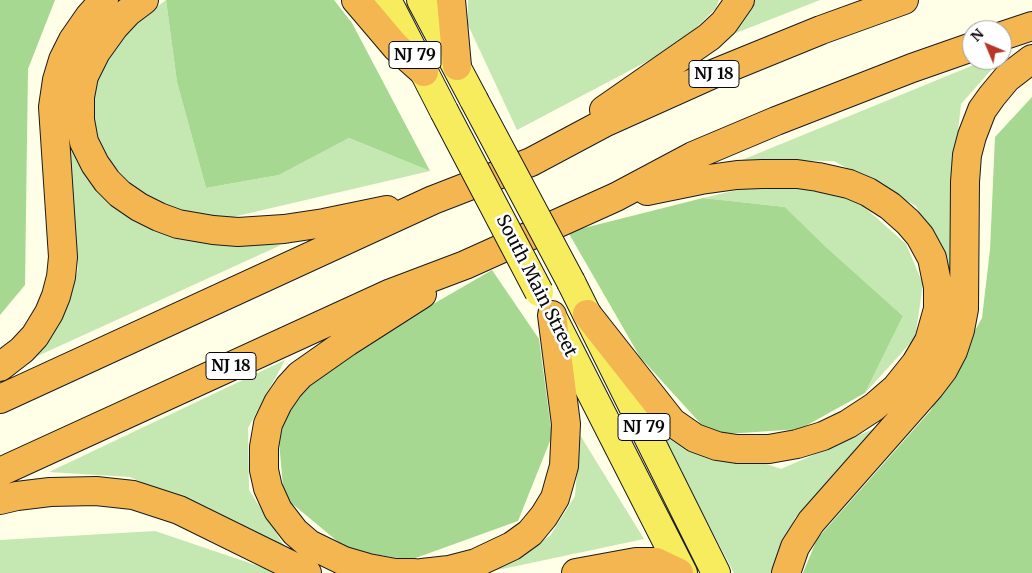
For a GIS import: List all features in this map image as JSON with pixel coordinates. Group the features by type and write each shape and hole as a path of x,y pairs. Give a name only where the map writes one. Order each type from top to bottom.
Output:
{"highway":[{"path":"0,367 22,350 35,336 49,313 56,296 61,277 63,257 54,107 57,80 63,60 73,40 104,0"},
{"path":"144,0 128,12 114,27 96,52 84,76 80,96 80,120 84,142 95,164 107,181 120,194 139,207 178,224 238,232 284,229 324,223 433,200"},
{"path":"356,0 396,47 424,72"},
{"path":"451,0 457,66"},
{"path":"531,162 709,37 724,23 740,0"},
{"name":"NJ 18","path":"0,399 433,200 531,162 606,122 713,74 821,30 904,0"},
{"path":"1012,33 1032,26"},
{"name":"NJ 18","path":"0,472 391,293 465,265 616,197 693,156 776,121 962,50"},
{"path":"786,573 795,547 811,522 930,387 943,370 953,351 964,309 965,182 967,155 972,136 982,110 992,96 1007,78 1032,59"},
{"path":"588,314 672,422 695,438 717,446 736,449 769,448 797,444 823,436 848,424 874,407 903,380 925,350 935,323 938,309 937,278 932,258 920,236 890,206 868,192 848,184 797,174 746,175 701,180 616,197"},
{"path":"414,573 368,568 344,561 309,544 295,532 278,510 268,488 264,470 264,447 268,424 278,403 300,375 465,265"},
{"path":"422,573 449,570 476,563 512,546 530,532 544,516 555,498 564,466 566,424 546,304"},
{"path":"0,500 50,492 96,491 133,495 179,510 307,573"},
{"path":"576,573 636,562 656,562 679,573"}],"main road":[{"name":"South Main Street","path":"387,0 684,573"},
{"name":"South Main Street","path":"421,0 588,314 716,573"}],"green space":[{"path":"0,0 55,0 28,69 25,285 0,315"},
{"path":"166,0 177,82 206,188 279,175 349,138 430,171 207,223 141,195 96,146 93,86 108,44"},
{"path":"166,0 334,0 352,23 430,171 349,138 279,175 206,188 177,82"},
{"path":"468,0 719,0 716,8 680,44 517,130 468,25"},
{"path":"745,0 820,0 718,40"},
{"path":"962,70 991,70 961,104 950,203 952,279 916,206 834,161 742,160"},
{"path":"1032,97 1032,573 803,573 817,539 931,410 982,318 990,250 995,137"},
{"path":"69,145 109,204 183,239 281,245 31,359 64,314 78,269"},
{"path":"750,187 845,190 906,244 923,284 915,338 865,393 903,316 826,247 785,207 703,198"},
{"path":"703,198 785,207 826,247 903,316 865,393 800,429 711,435 640,357 568,232"},
{"path":"492,270 539,339 552,436 518,521 410,560 348,550 284,497 277,420 316,372"},
{"path":"285,360 248,428 249,490 287,550 130,477 49,472"},
{"path":"657,426 781,469 880,426 795,518 772,573 734,573"},
{"path":"580,435 644,539 488,572 550,536 575,496"},
{"path":"155,531 279,573 0,573 0,540"}]}
